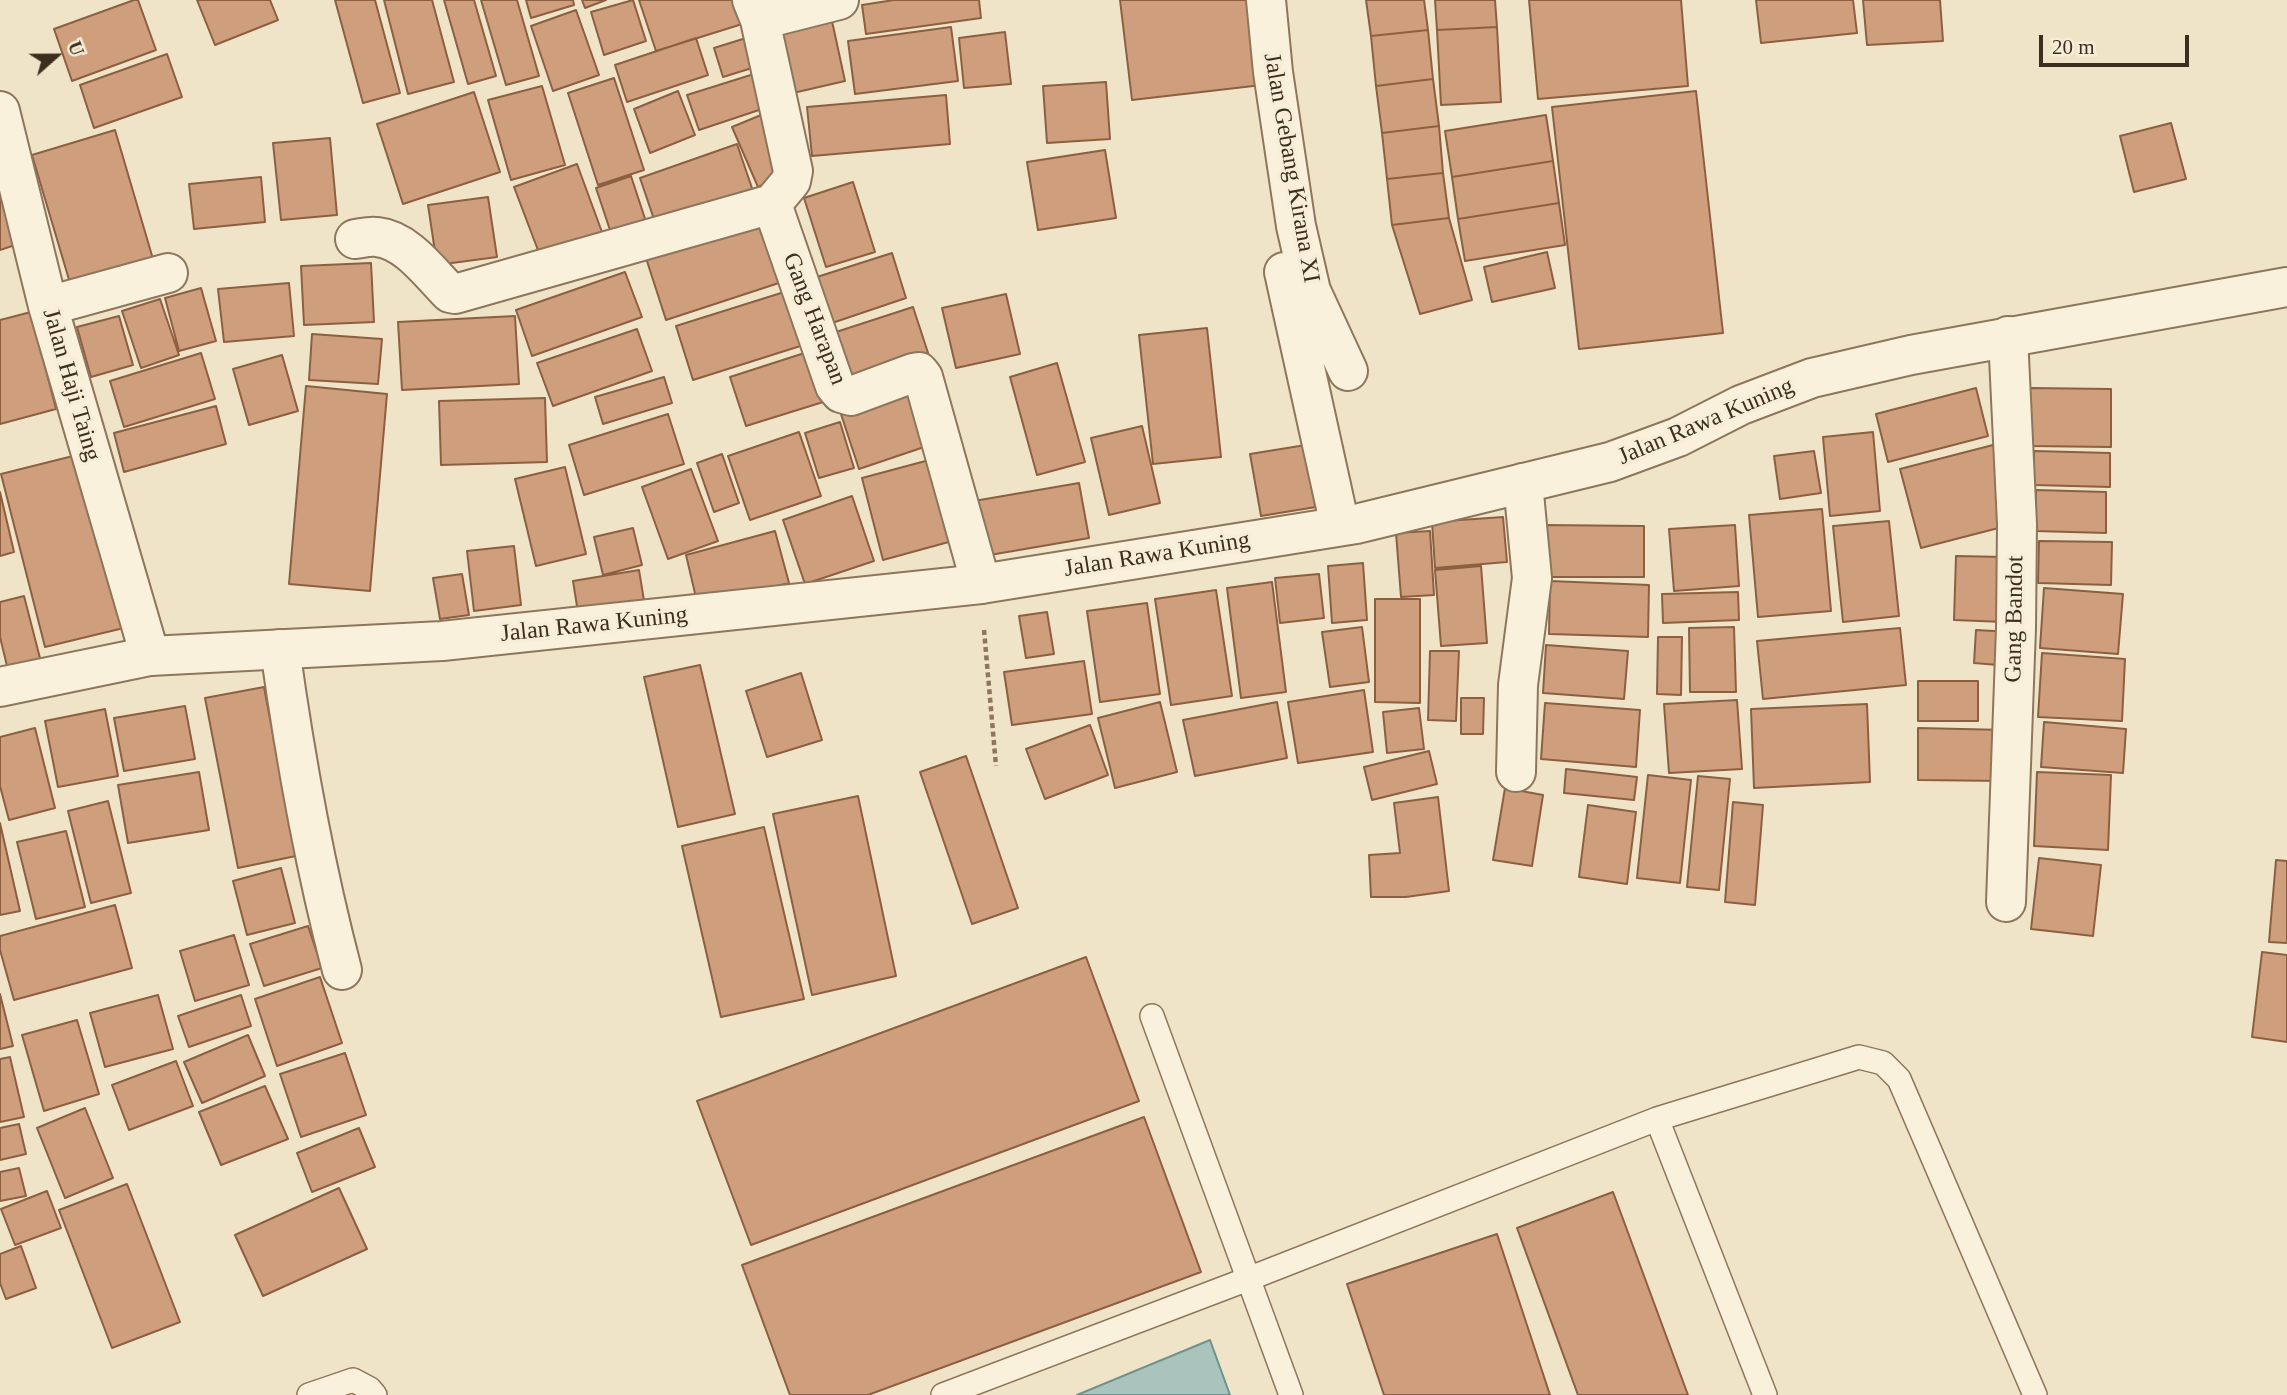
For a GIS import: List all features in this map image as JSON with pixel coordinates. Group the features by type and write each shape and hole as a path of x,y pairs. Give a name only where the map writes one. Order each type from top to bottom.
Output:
{"street":[{"path":"355,239 376,237 392,241 411,253 450,293 455,294 772,204 791,181 793,171 756,10 839,0"},
{"name":"Jalan Gebang Kirana XI","path":"1266,0 1273,72 1296,226 1311,291 1348,371"},
{"name":"Jalan Haji Taing","path":"0,111 48,306 150,656"},
{"name":"Gang Harapan","path":"772,204 831,374 841,393 851,396 913,373 919,372 923,377 981,584"},
{"path":"1280,258 1340,526"},
{"path":"48,306 168,273"},
{"name":"Jalan Rawa Kuning","path":"0,687 150,656 442,641 981,584 1356,524 1610,462 1678,437 1741,405 1812,378 2008,336 2287,287"},
{"name":"Gang Bandot","path":"2006,902 2017,524 2008,336"},
{"path":"1516,772 1518,685 1532,578 1523,483"},
{"path":"280,649 302,790 324,904 342,970"}],"lane":[{"path":"1152,1016 1291,1395"},
{"path":"943,1395 1657,1119 1859,1057 1883,1063 1899,1079 2035,1395"},
{"path":"1657,1119 1765,1395"},
{"path":"309,1395 352,1380 370,1389 375,1395"}],"path":[{"path":"981,584 996,766"}],"water":[{"path":"1210,1340 1230,1395 1077,1395"}],"building":[{"path":"138,0 156,50 72,81 54,29"},
{"path":"197,0 270,0 278,20 215,45"},
{"path":"335,0 375,0 400,93 363,103"},
{"path":"384,0 432,0 454,82 408,94"},
{"path":"444,0 474,0 496,76 468,84"},
{"path":"481,0 517,0 539,76 506,85"},
{"path":"526,0 573,0 574,5 531,18"},
{"path":"582,0 606,0 585,8"},
{"path":"633,0 646,41 604,55 591,12"},
{"path":"639,0 749,0 755,20 656,51"},
{"path":"894,0 979,0 981,18 866,34 862,5"},
{"path":"1120,0 1252,0 1262,85 1132,100"},
{"path":"1366,0 1424,0 1428,30 1371,36"},
{"path":"1435,0 1495,0 1497,27 1437,30"},
{"path":"1529,0 1681,0 1688,86 1538,99"},
{"path":"1756,0 1853,0 1857,33 1761,43"},
{"path":"1863,0 1940,0 1943,41 1867,45"},
{"path":"576,10 599,75 553,91 531,26"},
{"path":"832,21 845,81 780,96 766,35"},
{"path":"951,27 958,81 855,94 848,41"},
{"path":"1497,27 1501,102 1441,105 1437,30"},
{"path":"1428,30 1433,79 1376,86 1371,36"},
{"path":"1005,32 1011,84 964,88 959,38"},
{"path":"759,34 768,63 723,77 714,48"},
{"path":"696,38 708,75 627,102 615,65"},
{"path":"167,54 182,97 94,128 80,85"},
{"path":"754,74 765,108 699,130 687,95"},
{"path":"614,78 644,170 598,185 568,93"},
{"path":"1433,79 1439,126 1382,133 1376,86"},
{"path":"1106,82 1110,139 1047,143 1043,86"},
{"path":"542,86 565,165 511,180 488,100"},
{"path":"678,91 695,135 650,153 634,109"},
{"path":"1696,91 1723,333 1579,349 1552,107"},
{"path":"474,92 500,172 403,204 377,124"},
{"path":"946,95 950,144 812,156 807,107"},
{"path":"766,113 791,173 758,187 732,127"},
{"path":"1546,115 1553,161 1452,177 1445,131"},
{"path":"2171,123 2186,179 2134,192 2120,136"},
{"path":"1439,126 1443,173 1387,179 1382,133"},
{"path":"115,130 153,259 70,283 32,155"},
{"path":"330,138 337,215 281,220 273,143"},
{"path":"737,144 756,200 659,234 640,178"},
{"path":"1105,150 1116,218 1038,230 1027,162"},
{"path":"1553,161 1559,203 1458,219 1452,177"},
{"path":"577,164 606,243 544,266 514,187"},
{"path":"0,170 27,241 0,250"},
{"path":"1443,173 1449,218 1392,225 1387,179"},
{"path":"631,176 650,234 615,245 596,188"},
{"path":"261,177 265,222 194,229 189,184"},
{"path":"853,182 875,252 826,267 804,198"},
{"path":"488,197 497,257 437,265 428,205"},
{"path":"1559,203 1565,245 1465,261 1458,219"},
{"path":"1449,218 1472,300 1420,314 1392,225"},
{"path":"768,219 788,280 666,320 646,258"},
{"path":"1547,252 1555,288 1492,302 1484,267"},
{"path":"892,253 906,298 832,323 817,277"},
{"path":"371,263 374,322 304,325 301,266"},
{"path":"625,272 642,317 532,356 516,310"},
{"path":"289,283 294,336 224,342 218,289"},
{"path":"201,288 216,341 179,351 165,298"},
{"path":"797,288 813,342 693,380 676,326"},
{"path":"1006,294 1020,354 956,368 942,308"},
{"path":"160,299 179,355 141,368 122,311"},
{"path":"913,307 931,362 850,387 833,333"},
{"path":"31,312 56,409 0,424 0,320"},
{"path":"119,316 133,365 91,377 77,327"},
{"path":"515,316 519,384 402,390 398,322"},
{"path":"1207,328 1221,457 1153,464 1139,335"},
{"path":"637,329 652,371 553,406 537,363"},
{"path":"312,334 382,339 378,384 309,380"},
{"path":"820,348 836,398 746,426 730,377"},
{"path":"201,353 215,399 124,427 110,381"},
{"path":"282,355 298,411 249,425 233,369"},
{"path":"1057,363 1085,462 1037,475 1010,377"},
{"path":"664,377 672,403 603,424 595,397"},
{"path":"917,382 936,443 859,469 839,408"},
{"path":"306,386 387,394 370,591 289,584"},
{"path":"1976,388 1988,436 1888,462 1876,414"},
{"path":"2030,388 2111,389 2111,447 2029,446"},
{"path":"545,398 547,462 441,465 439,401"},
{"path":"216,406 226,444 124,472 114,433"},
{"path":"668,414 684,464 584,495 569,445"},
{"path":"840,422 854,468 819,478 805,433"},
{"path":"1142,426 1160,503 1109,515 1091,438"},
{"path":"799,432 821,496 750,520 728,456"},
{"path":"1873,432 1880,511 1830,516 1823,437"},
{"path":"1318,443 1328,505 1261,516 1250,454"},
{"path":"1993,445 2014,524 1921,548 1900,469"},
{"path":"1814,451 1821,493 1780,499 1774,456"},
{"path":"2034,451 2110,453 2110,487 2034,485"},
{"path":"89,452 132,626 45,647 1,474"},
{"path":"722,454 739,503 714,512 697,463"},
{"path":"933,459 956,540 883,560 862,478"},
{"path":"565,467 586,554 536,566 515,479"},
{"path":"691,469 718,541 668,559 642,487"},
{"path":"1079,483 1089,538 984,556 974,501"},
{"path":"2036,490 2106,492 2106,533 2035,531"},
{"path":"0,492 14,552 0,556"},
{"path":"852,496 874,561 805,584 783,520"},
{"path":"1822,509 1831,611 1758,617 1749,515"},
{"path":"1503,517 1507,562 1435,568 1432,522"},
{"path":"1889,521 1899,616 1843,622 1833,526"},
{"path":"1541,525 1644,526 1644,577 1542,577"},
{"path":"1735,525 1739,586 1674,591 1669,529"},
{"path":"633,528 642,565 603,575 594,537"},
{"path":"775,531 789,583 698,606 686,555"},
{"path":"1430,531 1434,595 1401,597 1396,533"},
{"path":"2039,541 2112,542 2111,585 2038,583"},
{"path":"514,546 521,605 474,611 467,551"},
{"path":"1956,556 2005,557 2004,622 1954,620"},
{"path":"1363,563 1367,620 1332,623 1328,566"},
{"path":"1481,566 1487,643 1441,646 1435,570"},
{"path":"639,570 646,613 580,625 573,581"},
{"path":"462,574 469,615 440,619 433,578"},
{"path":"1319,574 1324,618 1280,623 1275,578"},
{"path":"1550,581 1649,585 1648,637 1549,634"},
{"path":"1272,582 1286,692 1241,698 1227,588"},
{"path":"2044,588 2123,594 2118,654 2040,648"},
{"path":"1216,590 1232,696 1171,705 1155,599"},
{"path":"1738,592 1739,620 1663,623 1662,594"},
{"path":"24,596 42,666 9,674 0,637 0,602"},
{"path":"1375,599 1420,599 1420,703 1375,702"},
{"path":"1147,603 1160,694 1100,702 1087,611"},
{"path":"1047,612 1054,654 1026,658 1019,616"},
{"path":"1362,627 1369,682 1330,687 1322,632"},
{"path":"1734,627 1736,692 1690,692 1689,628"},
{"path":"1900,628 1906,685 1763,699 1757,641"},
{"path":"1976,630 2012,632 2010,666 1974,663"},
{"path":"1658,637 1682,637 1681,695 1657,694"},
{"path":"1546,645 1628,651 1624,699 1543,693"},
{"path":"1430,651 1459,651 1456,721 1428,720"},
{"path":"2042,653 2125,659 2122,721 2038,717"},
{"path":"1084,661 1092,714 1012,725 1004,672"},
{"path":"700,665 735,814 678,827 644,677"},
{"path":"801,673 822,740 767,757 746,691"},
{"path":"1918,681 1978,681 1978,721 1918,721"},
{"path":"264,687 296,856 238,868 205,698"},
{"path":"1364,690 1373,752 1298,763 1288,702"},
{"path":"1461,698 1484,698 1483,734 1461,734"},
{"path":"1737,700 1742,769 1669,773 1664,704"},
{"path":"1160,702 1177,772 1115,788 1098,718"},
{"path":"1277,702 1287,758 1195,776 1183,720"},
{"path":"1545,703 1640,710 1636,767 1541,759"},
{"path":"1867,704 1870,782 1754,788 1751,709"},
{"path":"185,706 195,759 124,771 114,718"},
{"path":"1419,708 1424,749 1387,753 1383,712"},
{"path":"105,709 118,776 58,787 45,721"},
{"path":"2044,722 2126,729 2123,773 2041,767"},
{"path":"1090,725 1108,775 1045,799 1026,749"},
{"path":"35,728 55,808 9,820 0,786 0,737"},
{"path":"1918,728 2006,730 2005,781 1918,780"},
{"path":"1429,751 1437,784 1372,800 1364,767"},
{"path":"966,756 1018,908 972,924 920,772"},
{"path":"1566,769 1637,777 1634,800 1564,793"},
{"path":"199,772 209,830 128,843 118,785"},
{"path":"2037,772 2111,775 2108,850 2034,846"},
{"path":"1648,775 1691,780 1680,883 1637,878"},
{"path":"1698,776 1730,779 1719,890 1687,887"},
{"path":"1505,788 1543,795 1532,866 1493,860"},
{"path":"858,796 896,976 812,995 773,814"},
{"path":"1438,797 1449,891 1406,897 1371,897 1369,855 1400,853 1394,803"},
{"path":"108,801 131,893 91,903 68,811"},
{"path":"1733,802 1763,805 1755,905 1725,902"},
{"path":"1588,805 1636,812 1627,884 1579,877"},
{"path":"0,823 20,911 0,915"},
{"path":"764,827 804,999 721,1017 682,846"},
{"path":"66,831 85,907 36,919 17,842"},
{"path":"2039,858 2101,865 2093,936 2031,929"},
{"path":"2276,860 2287,861 2287,943 2269,942"},
{"path":"281,868 295,923 247,935 233,881"},
{"path":"115,905 132,968 14,1000 0,950 0,936"},
{"path":"308,926 322,968 264,986 250,944"},
{"path":"234,935 249,985 195,1001 180,951"},
{"path":"2262,952 2287,955 2287,1042 2252,1037"},
{"path":"1086,957 1139,1101 751,1245 697,1101"},
{"path":"320,977 342,1043 277,1066 255,999"},
{"path":"0,994 13,1046 0,1049"},
{"path":"158,995 173,1049 105,1067 90,1013"},
{"path":"241,995 251,1026 189,1047 178,1016"},
{"path":"77,1020 99,1094 44,1111 22,1035"},
{"path":"248,1035 265,1076 202,1103 184,1062"},
{"path":"345,1053 366,1115 301,1137 280,1074"},
{"path":"10,1057 24,1117 0,1122 0,1059"},
{"path":"176,1061 193,1106 129,1130 112,1085"},
{"path":"265,1086 288,1139 221,1165 199,1112"},
{"path":"85,1108 113,1178 65,1198 37,1128"},
{"path":"1144,1117 1201,1272 868,1395 790,1395 742,1265"},
{"path":"19,1124 26,1154 0,1160 0,1128"},
{"path":"359,1128 375,1167 312,1192 297,1153"},
{"path":"19,1168 26,1196 0,1201 0,1172"},
{"path":"127,1184 180,1322 112,1348 59,1210"},
{"path":"339,1188 367,1249 263,1296 235,1235"},
{"path":"47,1191 61,1228 15,1245 1,1209"},
{"path":"1613,1192 1688,1395 1578,1395 1517,1228"},
{"path":"1497,1234 1550,1395 1384,1395 1347,1284"},
{"path":"21,1246 36,1288 6,1299 0,1283 0,1254"}]}
